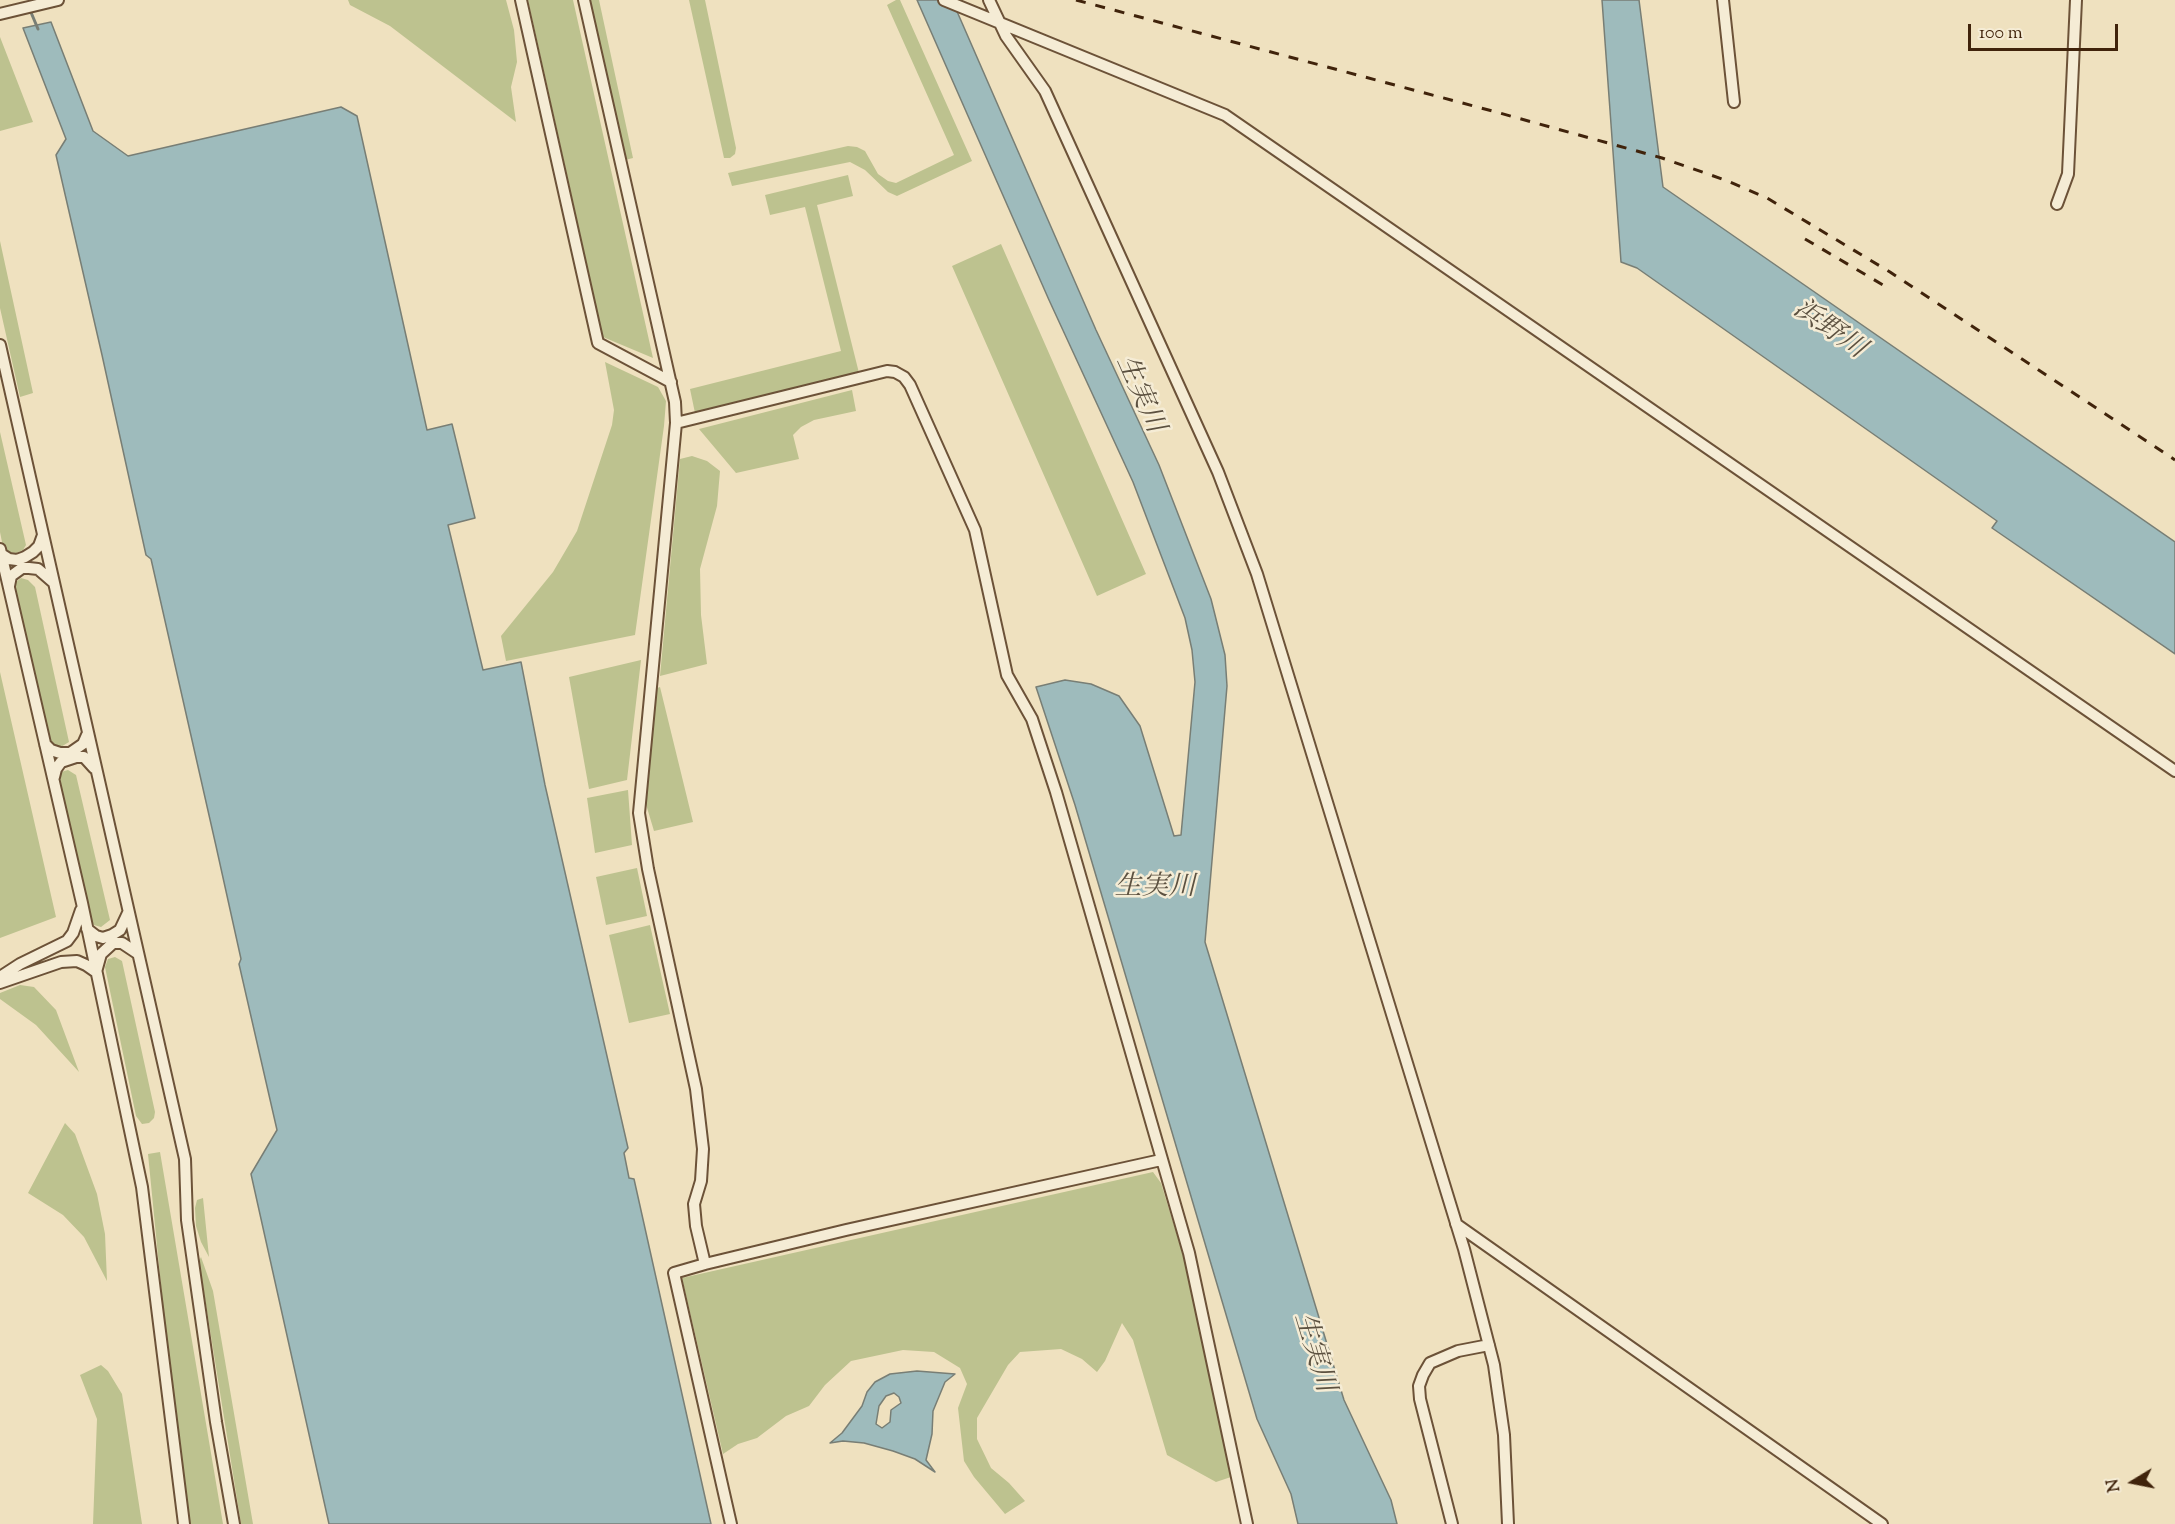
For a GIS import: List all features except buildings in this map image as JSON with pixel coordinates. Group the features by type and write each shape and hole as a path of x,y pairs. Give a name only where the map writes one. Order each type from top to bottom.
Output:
{"street":[{"path":"520,0 598,343 671,382"},
{"path":"584,0 675,402 676,423 639,813 648,869 696,1089 703,1149 701,1181 694,1204 696,1226 705,1264"},
{"path":"944,0 1225,115 2175,771"},
{"path":"989,0 999,22 1045,91 1218,472 1257,574 1456,1224 1489,1345 1504,1435 1508,1524"},
{"path":"1724,0 1734,102"},
{"path":"2057,204 2068,174 2076,0"},
{"path":"5,13 53,1"},
{"path":"0,345 185,1159 187,1220 216,1422 234,1524"},
{"path":"676,423 887,372 895,372 904,377 910,385 975,530 1007,675 1032,719 1056,792 1189,1253 1247,1524"},
{"path":"1,552 9,559 16,560 25,557 39,546 43,534"},
{"path":"1,552 82,903 142,1187 184,1524"},
{"path":"9,587 11,576 22,568 38,569 54,583"},
{"path":"45,744 51,750 70,753 83,744 87,735"},
{"path":"54,780 56,769 61,762 76,757 84,757 96,770"},
{"path":"0,977 67,940 79,920 82,903"},
{"path":"87,929 103,938 112,935 120,930 128,913"},
{"path":"96,972 101,954 113,943 122,943 137,953"},
{"path":"0,983 61,962 77,962 96,972"},
{"path":"731,1524 674,1273 1161,1160"},
{"path":"1456,1224 1882,1524"},
{"path":"1452,1524 1420,1399 1419,1386 1430,1363 1458,1351 1489,1345"}],"green space":[{"path":"348,0 506,0 514,30 517,62 511,87 516,122 390,26 350,5"},
{"path":"528,0 573,0 653,358 603,337"},
{"path":"589,0 599,0 633,158 625,160"},
{"path":"689,0 705,0 736,148 735,154 730,158 724,158"},
{"path":"900,0 972,161 897,196 888,192 865,170 850,162 732,186 728,173 848,146 865,151 878,174 896,183 954,155 887,5"},
{"path":"0,37 33,122 0,131"},
{"path":"848,175 853,196 817,205 859,373 695,413 690,389 841,351 805,207 770,215 765,195"},
{"path":"0,241 33,393 20,397 0,308"},
{"path":"1001,244 1146,574 1097,596 952,266"},
{"path":"605,362 658,387 666,401 635,635 506,661 501,636 553,572 577,531 612,425 614,410"},
{"path":"852,390 856,411 814,420 801,427 793,435 799,459 736,473 699,429"},
{"path":"0,432 26,545 23,550 16,553 8,552 3,547 0,532"},
{"path":"692,456 707,461 720,471 717,506 700,569 701,615 707,664 660,676 680,459"},
{"path":"21,578 28,580 35,587 69,742 59,748 53,746 48,738 15,588 16,582"},
{"path":"641,660 627,780 589,789 569,677"},
{"path":"0,672 56,917 0,938"},
{"path":"660,687 693,822 654,831 645,801 652,690"},
{"path":"68,770 76,775 110,920 101,927 94,925 90,919 58,778 61,772"},
{"path":"628,790 632,845 595,853 587,798"},
{"path":"637,868 647,916 606,925 596,877"},
{"path":"650,925 670,1014 629,1023 609,935"},
{"path":"115,957 122,961 155,1112 154,1118 149,1123 142,1124 136,1116 105,967 108,959"},
{"path":"20,985 34,987 56,1010 79,1072 36,1025 0,999 0,993"},
{"path":"65,1123 75,1134 97,1194 105,1234 107,1281 84,1237 63,1215 28,1193"},
{"path":"160,1152 223,1524 190,1524 166,1337 148,1154"},
{"path":"1153,1172 1161,1183 1183,1255 1231,1477 1216,1482 1167,1455 1133,1340 1122,1323 1105,1361 1097,1372 1082,1359 1061,1349 1020,1352 1008,1365 977,1418 977,1439 991,1468 1025,1501 1005,1514 974,1477 964,1461 958,1408 967,1384 960,1368 934,1352 903,1350 851,1361 825,1385 809,1406 786,1416 757,1438 738,1444 723,1454 682,1278"},
{"path":"203,1198 209,1257 196,1226 197,1200"},
{"path":"201,1257 213,1291 253,1524 241,1524 199,1261"},
{"path":"101,1365 108,1371 122,1394 142,1524 93,1524 97,1419 80,1375"}],"water":[{"name":"生実川","path":"917,0 952,0 1096,330 1159,465 1211,599 1225,655 1227,686 1205,942 1344,1400 1391,1500 1397,1524 1298,1524 1291,1494 1257,1419 1075,805 1036,687 1065,680 1091,684 1119,696 1140,726 1174,836 1181,835 1195,682 1192,650 1185,618 1133,482 1049,300"},
{"name":"浜野川","path":"1602,0 1639,0 1663,187 2175,542 2175,654 1992,528 1997,521 1637,268 1621,262"},
{"path":"51,22 93,131 128,156 341,107 357,116 427,430 452,424 475,518 448,525 483,670 521,662 545,785 628,1148 624,1153 629,1178 634,1179 711,1524 329,1524 251,1174 277,1130 151,559 146,555 56,155 66,139 23,28"},
{"path":"917,1371 955,1374 945,1382 933,1411 932,1434 926,1460 935,1472 915,1459 893,1451 864,1443 843,1441 830,1443 842,1433 862,1406 867,1392 875,1382 890,1374","holes":["894,1393 899,1397 901,1403 891,1410 890,1422 882,1428 876,1424 879,1406 886,1396"]}],"waterway":[{"path":"30,10 38,29"}],"railway":[{"path":"1076,0 1662,158 1725,180 1767,198 1890,272 2175,460"},
{"path":"1805,239 1883,285"}]}
